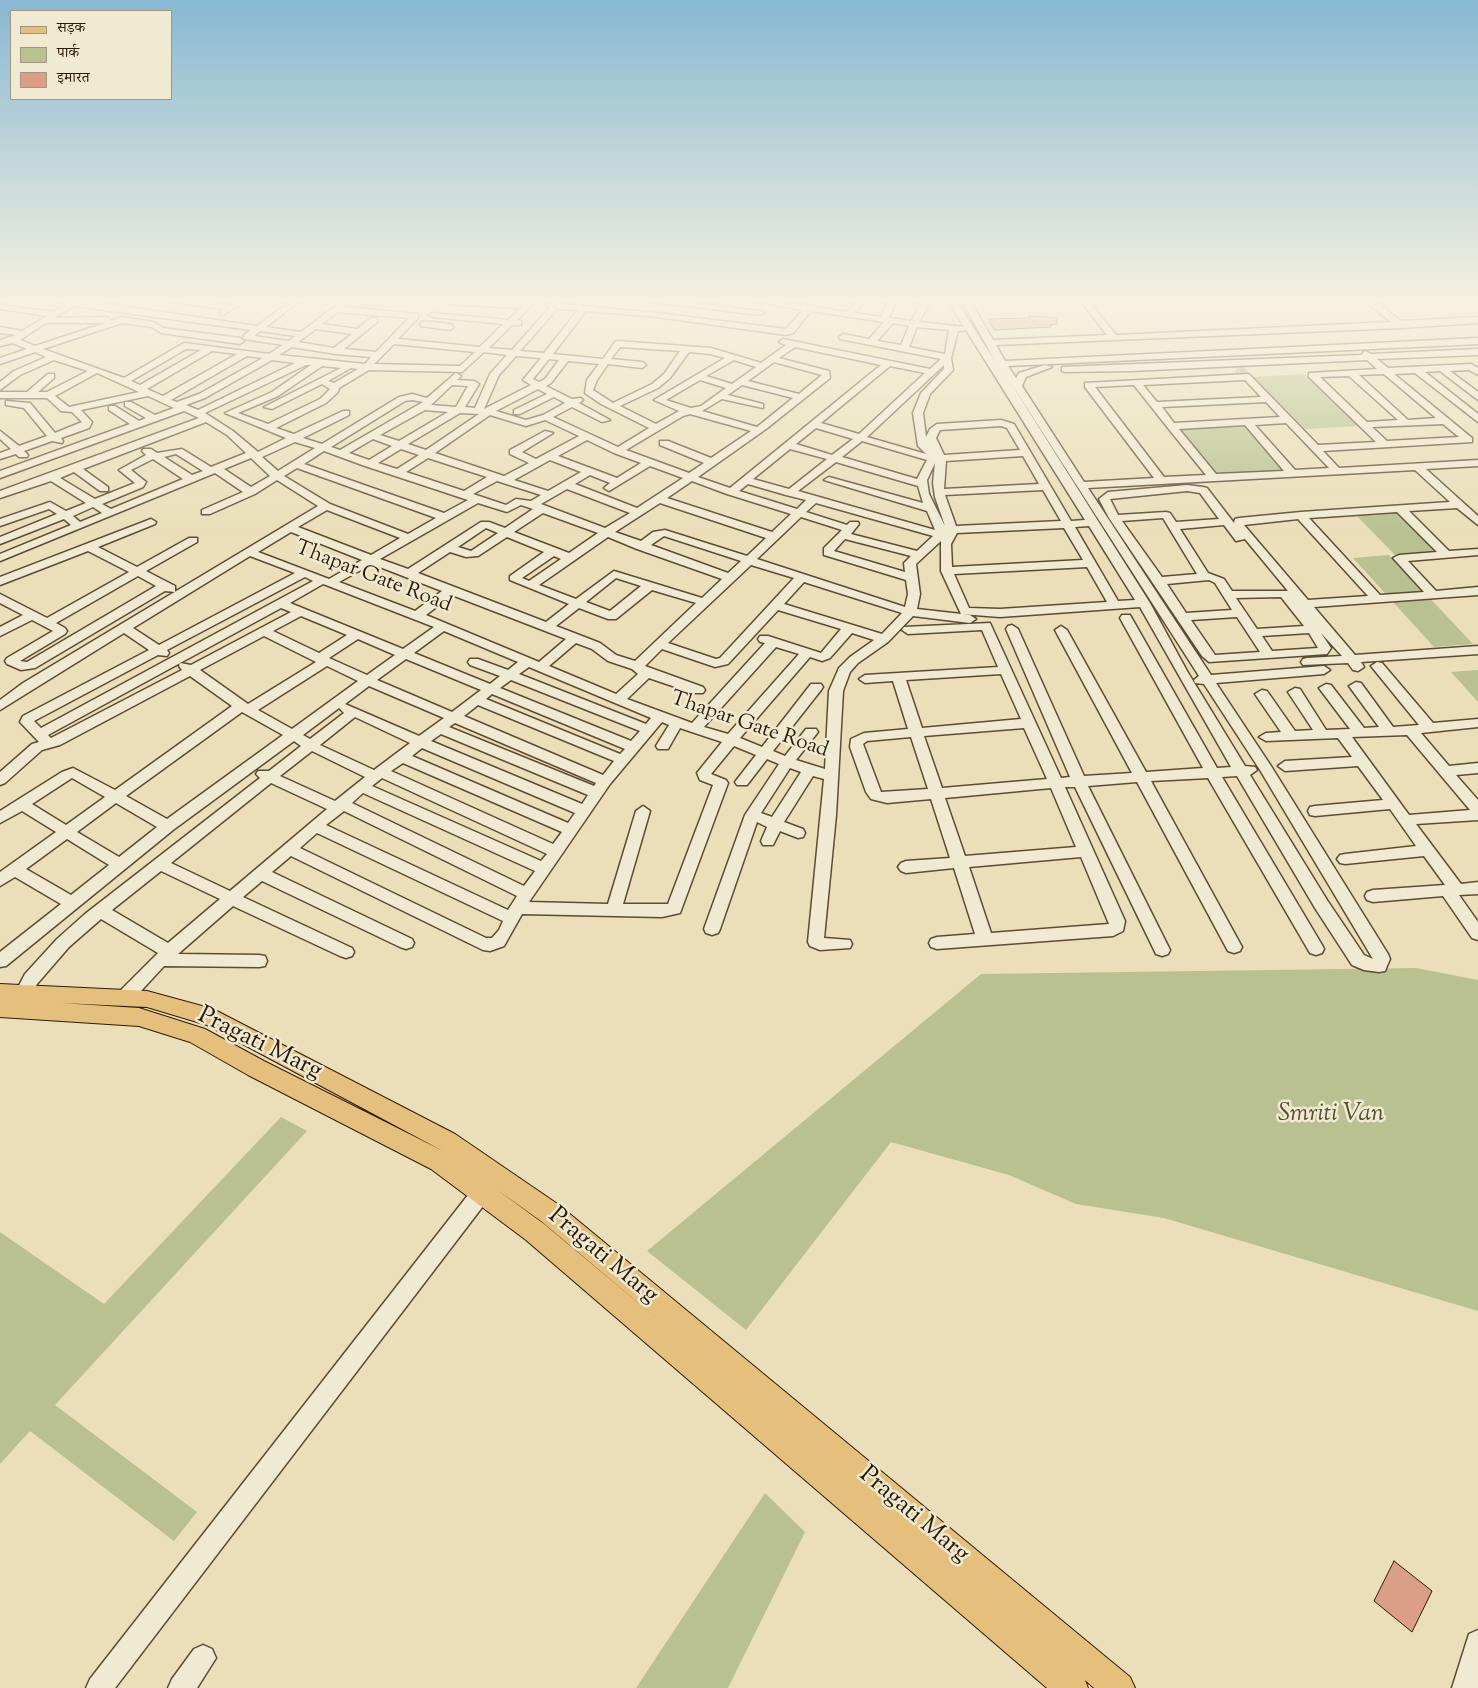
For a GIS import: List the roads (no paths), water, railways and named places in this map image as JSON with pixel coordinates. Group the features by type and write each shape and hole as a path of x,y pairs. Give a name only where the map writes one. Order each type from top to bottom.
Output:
{"main road":[{"name":"Pragati Marg","path":"0,992 147,999 214,1018 447,1141 535,1232 1072,1688"},
{"name":"Pragati Marg","path":"0,1008 139,1018 197,1035 256,1068 439,1161 550,1213 1119,1688"}],"street":[{"path":"0,387 12,378"},
{"path":"30,394 49,378"},
{"path":"0,395 48,395 93,378"},
{"path":"123,378 163,400 203,416 230,433 277,476 326,506 408,538"},
{"path":"48,395 64,409 74,409 146,390 165,378"},
{"path":"163,400 202,378"},
{"path":"0,475 154,419 237,378"},
{"path":"0,495 138,444 203,416 274,378"},
{"path":"299,378 275,394 230,413 340,454 507,509"},
{"path":"243,419 329,378"},
{"path":"268,428 323,402 331,395 334,387 349,378"},
{"path":"340,454 426,404 454,378"},
{"path":"478,411 493,378"},
{"path":"530,378 528,380 538,387 606,420"},
{"path":"397,473 429,454 500,403 538,387 551,378"},
{"path":"594,378 588,386 590,394 656,428"},
{"path":"613,406 655,386 668,378"},
{"path":"697,378 658,400 690,412 758,430"},
{"path":"713,378 800,397"},
{"path":"618,452 680,414 704,408 746,378"},
{"path":"530,586 604,534 712,463 758,430 823,378"},
{"path":"731,492 872,378"},
{"path":"790,494 860,438 925,378"},
{"path":"937,458 923,446 918,413 926,393 941,378"},
{"path":"1007,378 1081,492 1266,769 1382,959 1379,966 1364,964 1352,953 1184,676 1146,608 1093,523 1081,492 1017,387 1009,378"},
{"path":"1017,387 1021,378"},
{"path":"1160,480 1088,385 1229,378"},
{"path":"1247,378 1337,470"},
{"path":"1315,378 1384,444"},
{"path":"1356,378 1406,423"},
{"path":"1315,448 1468,440 1392,378"},
{"path":"1427,378 1476,417"},
{"path":"1453,378 1478,397"},
{"path":"322,382 334,387"},
{"path":"369,464 459,409 474,384 450,382"},
{"path":"1136,382 1213,477"},
{"path":"1409,392 1441,389"},
{"path":"517,412 554,394"},
{"path":"206,512 251,492 297,465 321,447 405,398 426,404 490,412 526,423 546,416 590,394"},
{"path":"720,396 760,406"},
{"path":"1154,405 1268,399"},
{"path":"230,433 303,401"},
{"path":"0,405 19,403 27,405 52,437 72,450"},
{"path":"128,404 154,419"},
{"path":"1428,408 1462,406"},
{"path":"112,408 138,425"},
{"path":"74,409 87,423 108,436"},
{"path":"0,558 213,470 255,455 346,413"},
{"path":"546,416 618,452 846,532 919,555"},
{"path":"1364,425 1476,417"},
{"path":"1171,426 1288,420"},
{"path":"1246,422 1292,473"},
{"path":"0,456 86,426 87,423"},
{"path":"1114,604 1011,426 1001,423 937,427 933,431 931,438 937,458 940,492 952,530 950,538 945,543 947,571 965,611 1000,613 1114,604 1146,608"},
{"path":"814,424 937,458 1027,453"},
{"path":"434,425 461,432"},
{"path":"536,463 514,452 548,433"},
{"path":"0,434 16,450 52,476 110,513"},
{"path":"372,436 502,477 550,495"},
{"path":"3,775 44,739 175,660 408,538 445,517 472,496 502,477 536,463 585,437"},
{"path":"664,443 712,463"},
{"path":"138,444 191,479"},
{"path":"788,445 922,484"},
{"path":"0,541 95,504 140,483 124,470 155,456 178,451 251,492"},
{"path":"549,456 617,482"},
{"path":"937,458 925,470 922,484 941,535"},
{"path":"596,496 648,463"},
{"path":"1081,492 1160,480 1478,464"},
{"path":"297,465 445,517"},
{"path":"1417,466 1478,522"},
{"path":"74,468 104,489"},
{"path":"450,548 466,554 474,554 505,532 550,495 590,471"},
{"path":"746,480 790,494 941,535"},
{"path":"829,480 931,508"},
{"path":"567,485 638,512"},
{"path":"940,492 1046,487"},
{"path":"1195,488 1203,490 1325,648 1323,651 1213,659 1208,656 1184,617 1114,518 1104,499 1108,496 1195,488"},
{"path":"659,499 775,538"},
{"path":"619,700 658,644 750,562 813,500"},
{"path":"410,573 520,502 604,534 730,578"},
{"path":"1460,505 1243,519 1239,521 1239,525 1307,604 1354,663 1377,666 1478,657"},
{"path":"0,523 46,506 53,506 77,527 92,545 136,572 180,594"},
{"path":"0,706 28,686 326,506"},
{"path":"1400,509 1446,554"},
{"path":"863,514 828,550 828,553 912,578"},
{"path":"1114,518 1166,515 1204,575"},
{"path":"1301,515 1376,598"},
{"path":"0,581 151,522"},
{"path":"1173,526 1226,522"},
{"path":"952,530 1093,523"},
{"path":"484,524 570,558"},
{"path":"290,528 548,627 600,648 612,658 698,690"},
{"path":"641,547 658,534 666,533 750,562 910,612 968,619 1008,620 1146,608"},
{"path":"910,612 914,594 910,563 941,535"},
{"path":"48,623 193,540"},
{"path":"553,551 514,578 575,604 612,616 650,585"},
{"name":"Thapar Gate Road","path":"249,552 443,626 534,663 659,718 731,740 764,754 832,776 836,691 839,680 854,660 884,639 910,612"},
{"path":"1432,593 1399,558 1478,552"},
{"path":"947,571 1090,563"},
{"path":"44,739 27,722 31,717 304,573"},
{"path":"548,627 614,574 704,602"},
{"path":"1158,581 1204,575 1217,578 1270,655"},
{"path":"658,644 720,663 801,578"},
{"path":"61,631 11,661 21,666 30,664 165,586"},
{"path":"417,616 452,589"},
{"path":"1307,604 1478,591"},
{"path":"1228,595 1276,592 1285,595"},
{"path":"0,598 91,648"},
{"path":"280,604 633,747"},
{"path":"776,605 884,639"},
{"path":"44,739 191,670 300,612"},
{"path":"1184,617 1240,613"},
{"path":"0,632 32,615"},
{"path":"1126,618 1212,772 1316,949"},
{"path":"0,961 168,826 250,768 292,734 336,704 401,654 443,626"},
{"path":"908,630 986,626 1087,851 1114,914 1117,927 1113,930 937,943"},
{"path":"125,628 191,670 245,708 311,744 557,852"},
{"path":"749,634 822,656 826,655 850,628"},
{"path":"1254,633 1327,628"},
{"path":"1012,629 1079,782 1162,950"},
{"path":"1061,630 1234,947"},
{"path":"262,631 366,680 455,717 601,787"},
{"path":"0,880 115,795 245,708 322,660 356,635"},
{"path":"124,998 165,956 317,827 361,787 509,675 534,663 574,638"},
{"path":"694,729 772,642"},
{"path":"317,827 514,913 614,908 669,910 677,906 721,783 705,777 704,773 807,653"},
{"path":"1184,676 1354,663 1478,657"},
{"path":"474,662 648,729"},
{"path":"1377,666 1429,728"},
{"path":"865,679 1006,670"},
{"path":"898,676 985,939"},
{"path":"1356,686 1390,732"},
{"path":"742,782 816,687"},
{"path":"1326,688 1361,733"},
{"path":"1295,692 1323,735"},
{"path":"1262,694 1291,736"},
{"path":"476,700 623,760"},
{"path":"336,704 420,742 585,811"},
{"path":"23,992 31,979 63,943 100,910 353,712"},
{"path":"290,849 483,944 498,942 514,913 601,787 659,718"},
{"path":"1029,723 864,737 856,742 876,796 886,798 936,792 1266,769"},
{"path":"1266,737 1390,732 1478,723"},
{"path":"663,746 676,724"},
{"path":"439,728 601,787"},
{"path":"1411,730 1478,810"},
{"path":"712,929 752,815 787,762 811,732"},
{"path":"1342,734 1428,850 1478,934"},
{"path":"402,757 572,830"},
{"path":"1285,766 1362,761"},
{"path":"250,768 340,806 527,894"},
{"path":"1446,771 1478,768"},
{"path":"768,841 775,825 809,770"},
{"path":"0,818 73,773 168,826"},
{"path":"832,776 816,942 820,944 844,944"},
{"path":"361,787 545,869"},
{"path":"21,804 120,864"},
{"path":"1315,811 1394,804"},
{"path":"614,908 644,811"},
{"path":"752,815 798,833"},
{"path":"1405,820 1478,815"},
{"path":"1344,859 1428,850"},
{"path":"906,867 1087,851"},
{"path":"159,864 346,952"},
{"path":"14,869 72,903"},
{"path":"262,874 406,943"},
{"path":"1372,896 1478,888"},
{"path":"100,910 165,956 259,961"},
{"path":"99,1688 489,1184"},
{"path":"1464,1688 1478,1645"},
{"path":"181,1688 203,1658"}],"park label":[{"name":"Smriti Van","path":"1331,1116"}]}
